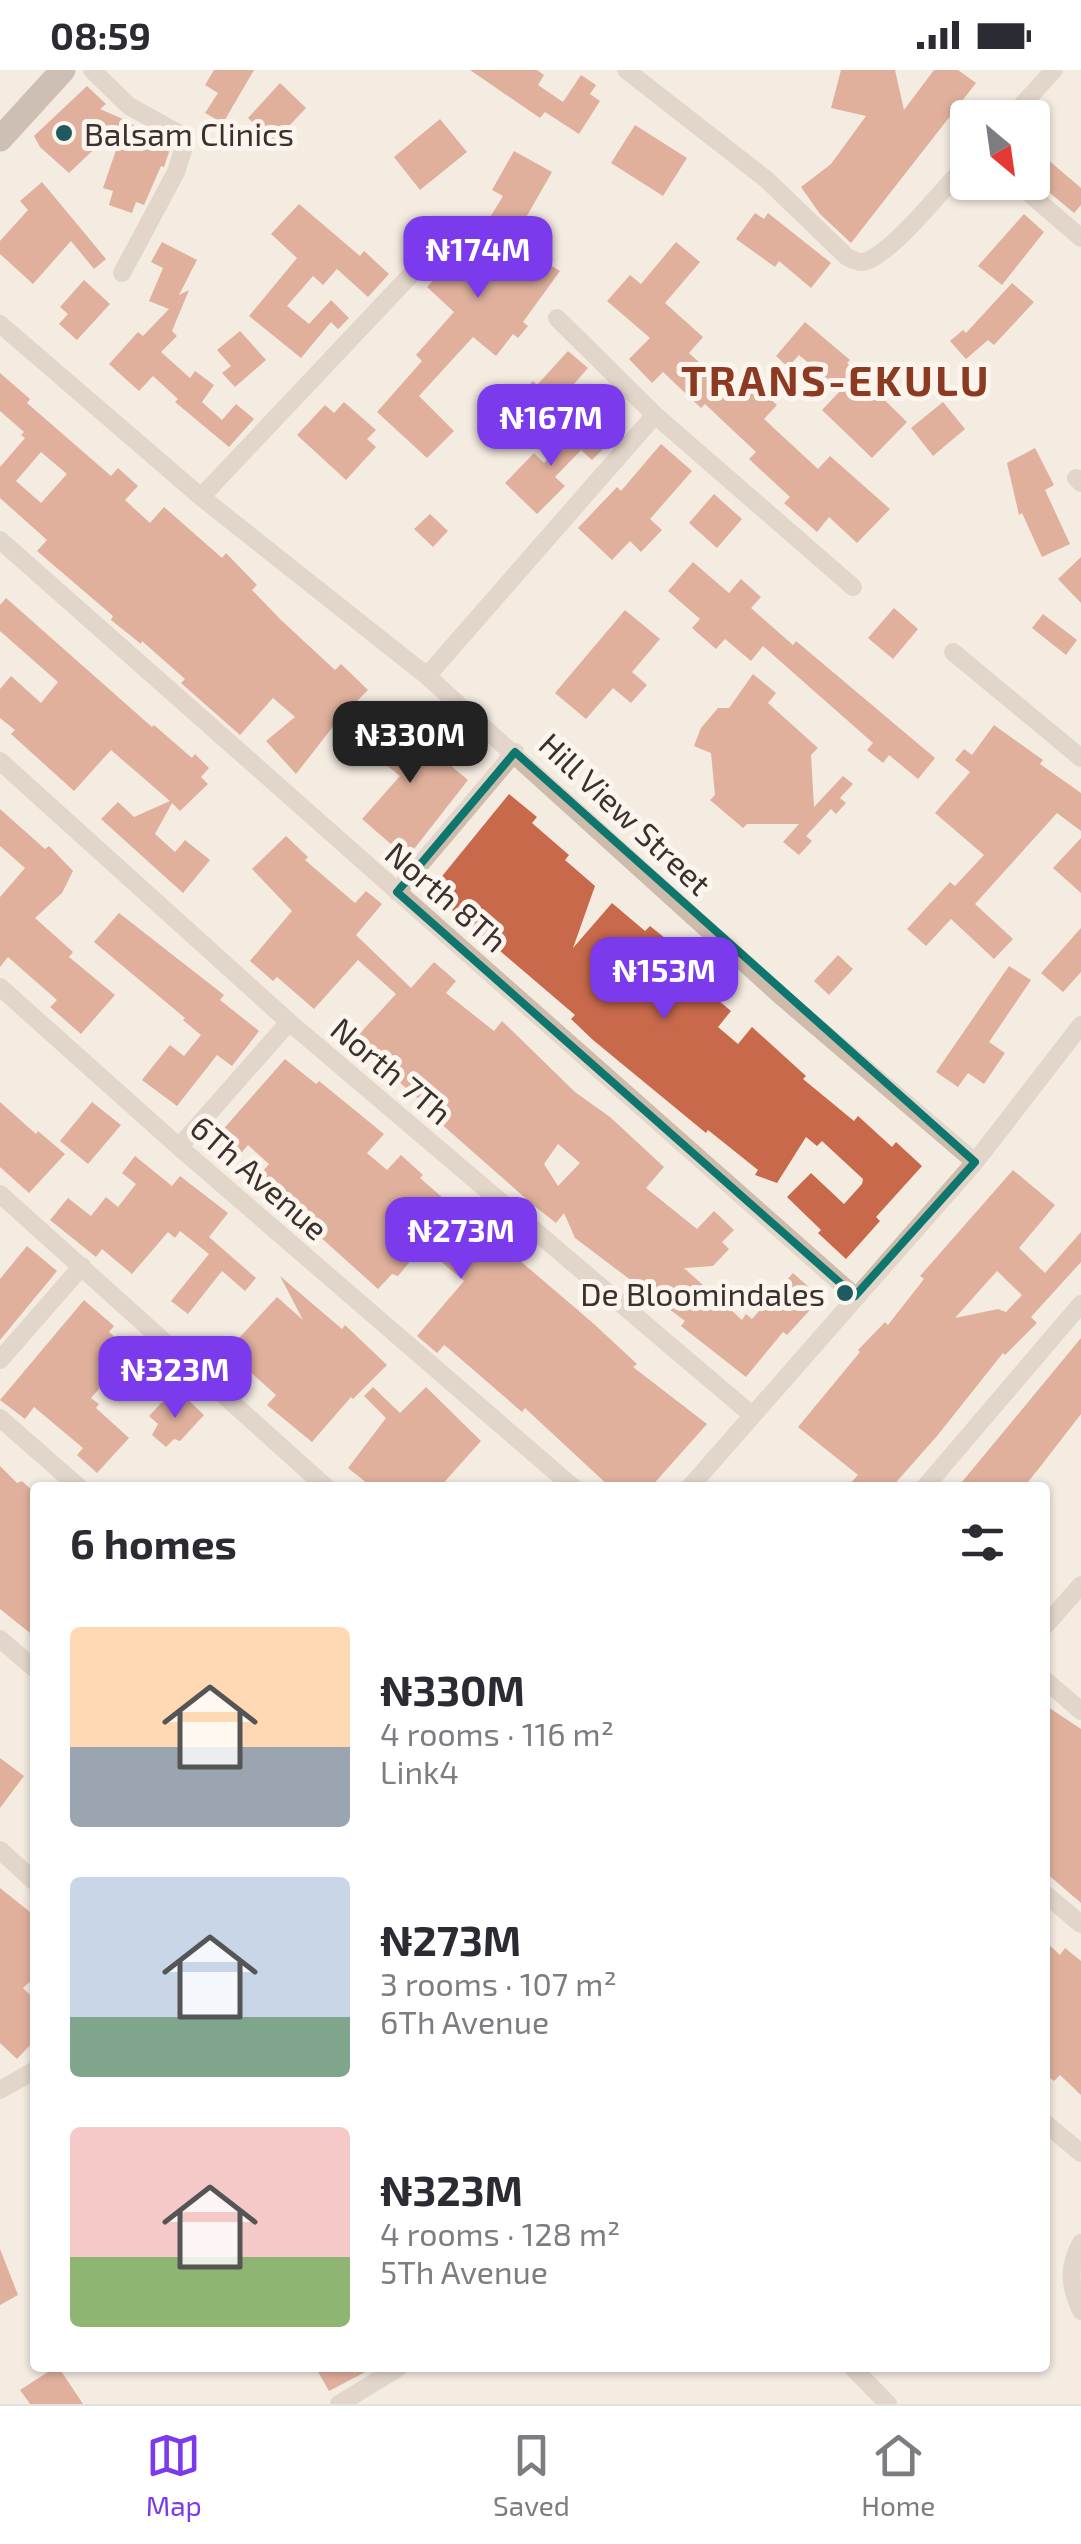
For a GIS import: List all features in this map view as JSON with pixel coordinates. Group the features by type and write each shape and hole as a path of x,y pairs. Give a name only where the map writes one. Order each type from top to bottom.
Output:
{"main road":[{"path":"0,139 62,70"}],"street":[{"path":"92,70 130,106 176,132 185,144 176,172 122,274"},
{"path":"626,70 767,180 856,262 867,262 898,237 950,182"},
{"path":"1026,100 1054,70"},
{"path":"1037,200 1081,238"},
{"path":"200,497 438,246"},
{"path":"557,318 655,416 853,587"},
{"name":"Hill View Street","path":"0,324 200,497 427,676 783,998 975,1162"},
{"path":"427,676 655,416"},
{"name":"North 8Th","path":"0,540 855,1296"},
{"path":"954,652 1081,758"},
{"path":"396,892 515,752"},
{"name":"North 7Th","path":"0,761 290,1022 752,1416"},
{"name":"6Th Avenue","path":"0,987 179,1148 567,1482"},
{"path":"179,1148 290,1022"},
{"path":"695,1482 975,1162 1081,1025"},
{"path":"0,1194 319,1482"},
{"path":"0,1360 82,1266"},
{"path":"929,1482 1081,1304"},
{"path":"0,1418 73,1482"},
{"path":"1050,1620 1081,1585"},
{"path":"0,1638 30,1665"},
{"path":"1050,1684 1081,1711"},
{"path":"0,1850 30,1877"},
{"path":"1050,1898 1081,1924"},
{"path":"4,2083 30,2072"},
{"path":"1050,2128 1081,2153"},
{"path":"1081,2243 1070,2267 1072,2288 1081,2312"},
{"path":"339,2404 391,2372"},
{"path":"858,2372 888,2404"}],"highlighted area":[{"path":"515,752 975,1162 855,1296 397,892"}],"building":[{"path":"214,70 254,70 223,123 205,113 218,93 205,85"},
{"path":"470,70 537,70 544,75 538,85 563,102 581,75 596,85 590,94 600,101 579,134 545,112 540,118"},
{"path":"841,70 895,70 904,110 934,70 958,70 976,83 963,100 950,100 950,116 851,243 820,214 801,187 831,164 866,116 831,108"},
{"path":"280,83 306,108 274,142 248,118"},
{"name":"Balsam Clinics","path":"87,86 106,104 100,109 125,120 69,173 40,147 34,136"},
{"path":"440,119 467,152 420,190 394,157"},
{"path":"126,121 171,146 144,205 136,202 132,213 109,205 113,191 103,188"},
{"path":"635,125 687,158 663,196 611,163"},
{"path":"514,151 552,172 516,243 560,271 523,322 528,326 518,338 513,334 496,356 473,337 419,396 454,431 427,458 377,412 422,361 416,355 454,312 427,287 448,264 457,271 503,196 492,190"},
{"path":"1050,161 1081,188 1081,205 1074,213 1050,193"},
{"path":"42,182 106,259 94,269 71,241 33,284 0,254 0,241 28,210 20,201"},
{"path":"299,204 360,256 364,251 389,274 368,297 337,269 323,285 313,276 287,306 309,324 331,300 349,318 338,329 331,322 301,358 249,316 297,258 271,234"},
{"path":"755,213 764,219 768,213 831,263 811,288 779,261 775,267 736,239"},
{"path":"1024,214 1044,232 1002,285 978,266"},
{"path":"162,242 197,260 179,295 189,290 172,331 177,336 161,352 190,378 195,371 214,385 202,402 222,420 236,404 254,419 229,447 175,402 178,399 153,376 139,391 109,364 138,332 143,336 169,309 149,301 163,268 151,262"},
{"path":"676,242 700,262 665,303 703,337 689,353 736,396 750,381 777,405 764,419 818,469 830,456 890,509 857,543 829,517 817,532 784,503 790,497 749,459 756,452 705,404 701,408 663,372 652,383 629,359 650,338 607,301 630,275 641,284"},
{"path":"84,280 110,304 77,340 59,324 68,314 60,307"},
{"path":"1012,283 1034,302 994,345 988,340 966,359 950,341 963,330 966,333"},
{"path":"805,322 850,360 847,363 907,422 872,458 822,410 841,390 799,355 788,367 776,356"},
{"path":"240,331 266,360 235,387 222,373 231,366 217,350"},
{"path":"568,351 588,368 545,417 521,394 533,381 537,385"},
{"path":"0,373 30,399 27,403 111,476 118,468 138,486 125,500 150,523 164,507 222,558 226,553 257,585 252,590 281,620 335,670 341,664 368,690 339,719 296,774 266,741 295,717 273,698 240,735 181,683 185,679 111,620 113,616 37,551 47,540 0,498 0,467 25,438 21,435 24,432 0,411","holes":["41,452 67,474 41,503 16,481"]},
{"path":"344,402 376,430 367,439 376,447 346,480 297,435 325,405 334,413"},
{"path":"943,402 965,429 933,456 911,428"},
{"path":"577,422 604,448 592,460 581,450 555,477 565,486 537,514 505,483 534,453 544,463 569,438 565,434"},
{"path":"661,444 692,471 650,519 662,530 641,552 630,541 612,560 578,528 617,487 621,491"},
{"path":"1035,448 1054,485 1045,490 1070,544 1042,557 1022,513 1019,515 1007,463"},
{"path":"714,494 742,519 717,548 689,523"},
{"path":"430,514 448,531 433,547 414,529"},
{"path":"1081,557 1081,603 1058,579"},
{"path":"693,562 729,593 741,579 761,597 751,608 935,758 918,779 889,755 883,763 867,750 873,743 763,646 751,661 725,639 716,649 692,628 700,619 668,591"},
{"path":"6,598 152,727 192,758 195,754 209,768 201,777 208,784 180,811 172,803 155,834 175,852 185,840 210,860 183,893 101,819 118,802 134,817 170,801 111,750 74,791 11,734 15,730 0,718 0,689 11,676 41,703 58,682 0,631 0,605"},
{"path":"894,608 918,629 893,659 868,638"},
{"path":"625,610 660,639 632,672 647,685 631,703 613,688 586,719 555,693"},
{"path":"1043,614 1077,640 1066,655 1032,628"},
{"path":"753,674 776,693 768,703 818,748 811,755 814,807 843,776 853,784 840,798 846,803 836,814 831,809 806,836 812,841 799,855 783,842 799,824 747,824 743,828 710,800 715,795 711,753 694,746 701,728 718,708 729,708"},
{"path":"397,714 417,726 414,735 468,780 407,858 362,819 400,776 364,747"},
{"path":"994,725 1081,793 1081,831 1057,813 975,904 1013,939 994,959 951,919 926,946 907,929 950,882 955,886 984,855 935,813 970,772 955,760 964,749 972,755"},
{"path":"509,794 537,817 532,823 569,855 565,860 595,886 573,948 612,903 645,931 650,926 671,943 647,971 668,988 689,962 712,981 705,989 731,1011 718,1027 738,1044 752,1027 806,1076 803,1079 854,1121 858,1116 892,1147 896,1142 922,1166 876,1217 880,1221 846,1259 787,1197 811,1173 844,1204 862,1184 863,1179 822,1141 817,1146 806,1137 777,1183 755,1175 758,1170 708,1130 706,1133 593,1040 571,1019 575,1015 430,891"},
{"path":"0,809 45,849 49,846 73,871 62,893 35,918 73,952 69,957 115,995 81,1034 50,1007 57,1000 8,957 0,967 0,897 25,868 0,846"},
{"path":"286,836 308,857 305,860 355,903 366,891 382,904 356,935 411,988 434,962 456,981 446,993 494,1031 502,1021 575,1092 610,1117 664,1167 646,1188 697,1229 714,1211 734,1230 722,1242 729,1249 713,1266 684,1268 742,1320 746,1314 752,1319 793,1273 821,1298 787,1335 783,1332 746,1377 681,1326 685,1321 575,1238 564,1213 556,1223 532,1204 352,1042 396,994 358,960 314,1009 277,977 273,981 250,961 292,911 252,869","holes":["558,1144 580,1163 558,1186 544,1164"]},
{"path":"1081,838 1081,893 1053,868"},
{"path":"119,913 224,995 220,1000 259,1031 232,1066 217,1055 177,1106 142,1080 170,1045 184,1056 201,1035 94,942"},
{"path":"1081,928 1081,972 1063,992 1041,973"},
{"path":"838,955 853,969 829,995 814,981"},
{"path":"1009,966 1031,980 989,1042 1005,1053 984,1084 968,1073 958,1087 936,1072"},
{"path":"285,1059 384,1134 367,1153 387,1170 401,1155 423,1175 420,1178 594,1324 637,1364 633,1367 707,1424 655,1482 605,1482 525,1408 522,1412 444,1345 437,1353 417,1336 464,1281 422,1247 398,1276 392,1274 378,1289 256,1179 269,1164 248,1145 234,1161 212,1142"},
{"path":"0,1102 65,1154 29,1193 0,1167"},
{"path":"92,1102 121,1125 88,1164 60,1141"},
{"path":"135,1156 172,1186 180,1176 228,1213 209,1237 256,1278 245,1291 222,1271 188,1314 171,1301 209,1254 180,1231 175,1238 168,1232 132,1274 102,1249 96,1257 50,1220 68,1198 91,1216 106,1197 118,1207 136,1184 122,1173"},
{"path":"1013,1170 1055,1205 1019,1248 1045,1273 1081,1232 1081,1262 1031,1317 1037,1323 1003,1353 896,1482 852,1482 858,1475 798,1427 858,1350 885,1322 888,1325 924,1279 920,1276","holes":["997,1271 1022,1295 1006,1312 998,1309 955,1318"]},
{"path":"27,1246 57,1271 0,1340 0,1279"},
{"path":"280,1276 342,1329 345,1325 387,1365 351,1397 312,1442 267,1405 276,1395 227,1351 277,1297 303,1320"},
{"path":"84,1300 114,1326 109,1332 132,1352 91,1398 99,1404 96,1408 129,1438 97,1473 77,1455 83,1448 34,1407 25,1419 0,1400"},
{"path":"1081,1338 1081,1414 1028,1482 962,1482"},
{"path":"373,1387 400,1413 426,1387 481,1441 444,1482 366,1482 348,1468 386,1418 364,1396"},
{"path":"185,1397 204,1415 180,1441 174,1439 166,1447 152,1435 158,1424 149,1416 163,1401 173,1410"},
{"path":"0,1466 17,1483 22,1481 30,1488 30,1633 0,1609"},
{"path":"1050,1708 1081,1729 1081,1903 1050,1876"},
{"path":"0,1758 24,1776 0,1808"},
{"path":"0,1888 30,1912 30,1982 23,1988 30,1995 30,2045 17,2059 0,2043"},
{"path":"1050,1946 1060,1955 1065,1948 1081,1961 1081,2095 1060,2075 1054,2081 1050,2078"},
{"path":"0,2249 18,2295 0,2305"},
{"path":"48,2372 62,2372 83,2404 30,2404 20,2390"},
{"path":"318,2372 365,2372 329,2391"}],"place":[{"name":"Balsam Clinics","path":"64,133"},
{"name":"De Bloomindales","path":"845,1293"}],"district":[{"name":"TRANS-EKULU","path":"836,379"}]}
